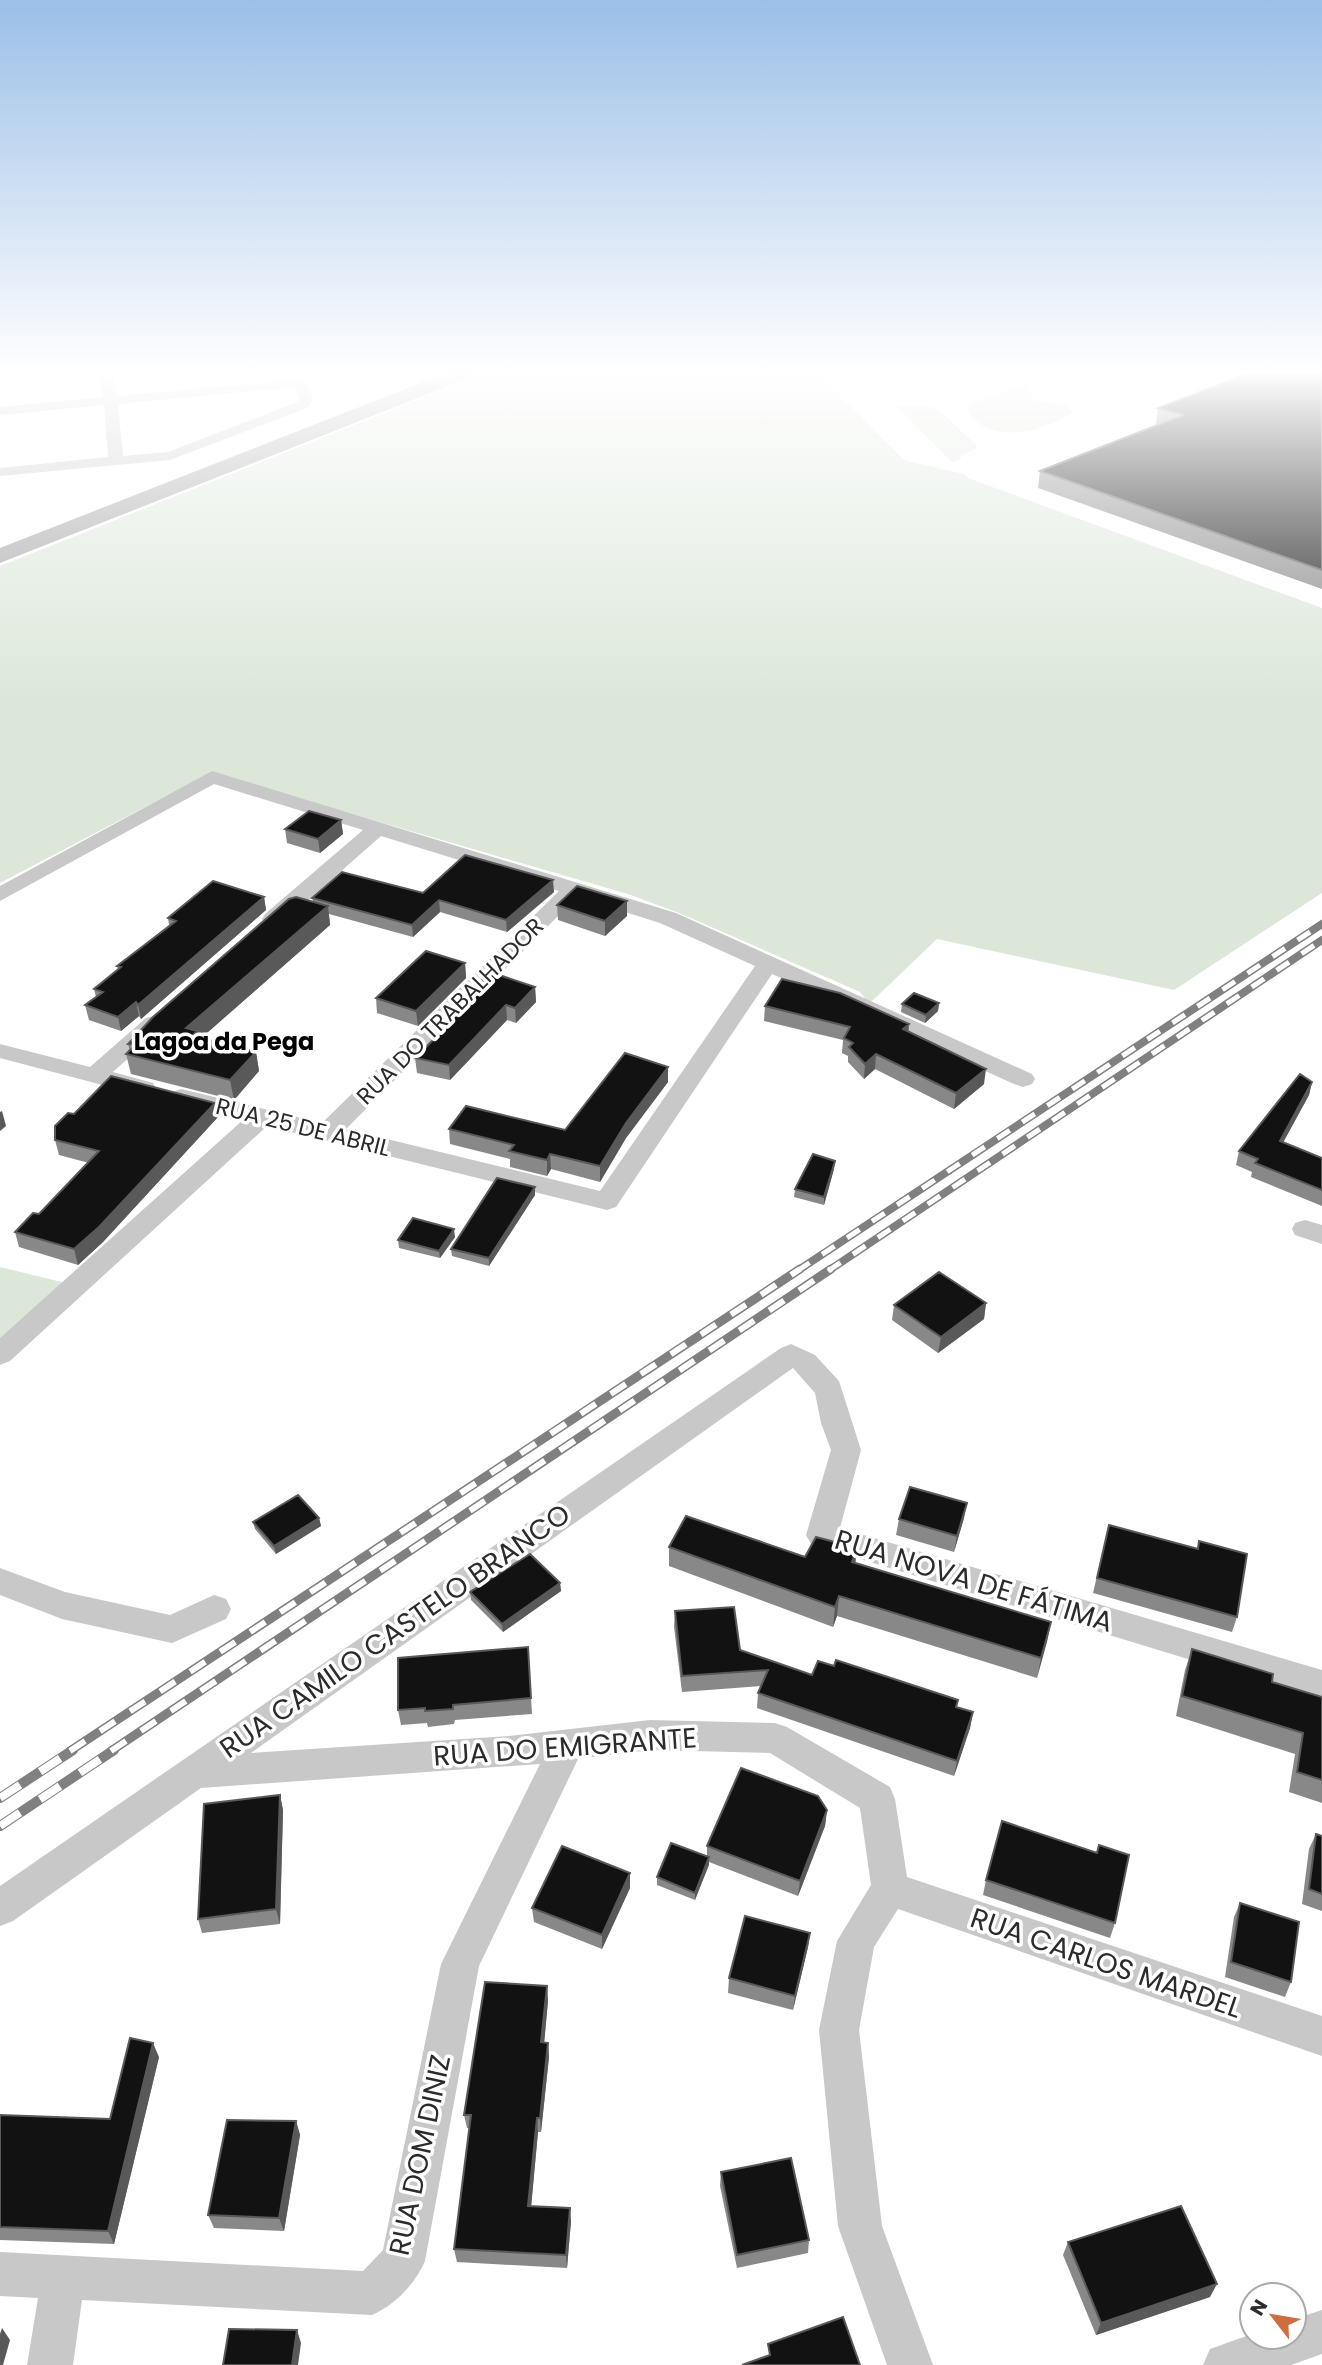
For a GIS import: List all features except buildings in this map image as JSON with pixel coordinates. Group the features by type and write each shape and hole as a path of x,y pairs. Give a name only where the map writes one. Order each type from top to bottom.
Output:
{"main road":[{"path":"0,542 156,481"},
{"path":"0,556 189,481"}],"street":[{"path":"0,895 212,777 668,918 1023,1079"},
{"path":"253,936 377,829"},
{"name":"RUA DO TRABALHADOR","path":"327,1133 573,889"},
{"name":"RUA 25 DE ABRIL","path":"0,1051 260,1118 607,1201 769,962"},
{"path":"95,1075 174,1005"},
{"path":"0,1354 260,1118"},
{"name":"RUA NOVA DE FÁTIMA","path":"791,1355 805,1362 829,1389 836,1423 846,1450 822,1535 1322,1685"},
{"name":"RUA CAMILO CASTELO BRANCO","path":"0,1908 791,1355"},
{"path":"0,1581 62,1605 172,1629 215,1609"},
{"name":"RUA DO EMIGRANTE","path":"194,1772 509,1752 650,1735 775,1738 877,1799 890,1889"},
{"name":"RUA DOM DINIZ","path":"0,2274 372,2293 403,2261 460,1964 567,1745"},
{"path":"890,1889 856,1941 839,2030 860,2226 910,2365"},
{"name":"RUA CARLOS MARDEL","path":"890,1889 1322,2036"},
{"path":"50,2365 63,2277"},
{"path":"1226,2365 1322,2332"}],"shaded area":[{"path":"213,481 977,481 1322,608 1322,893 1174,990 937,939 869,1004 860,992 679,913 628,894 210,773 0,883 0,566"},
{"path":"0,1267 70,1284 0,1348"}],"railway":[{"path":"797,1271 1322,924"},
{"path":"828,1271 1322,940"},
{"path":"70,1751 800,1269"},
{"path":"111,1751 831,1269"},
{"path":"0,1798 73,1750"},
{"path":"0,1826 114,1750"}],"district":[{"name":"Lagoa da Pega","path":"224,1041"}]}
